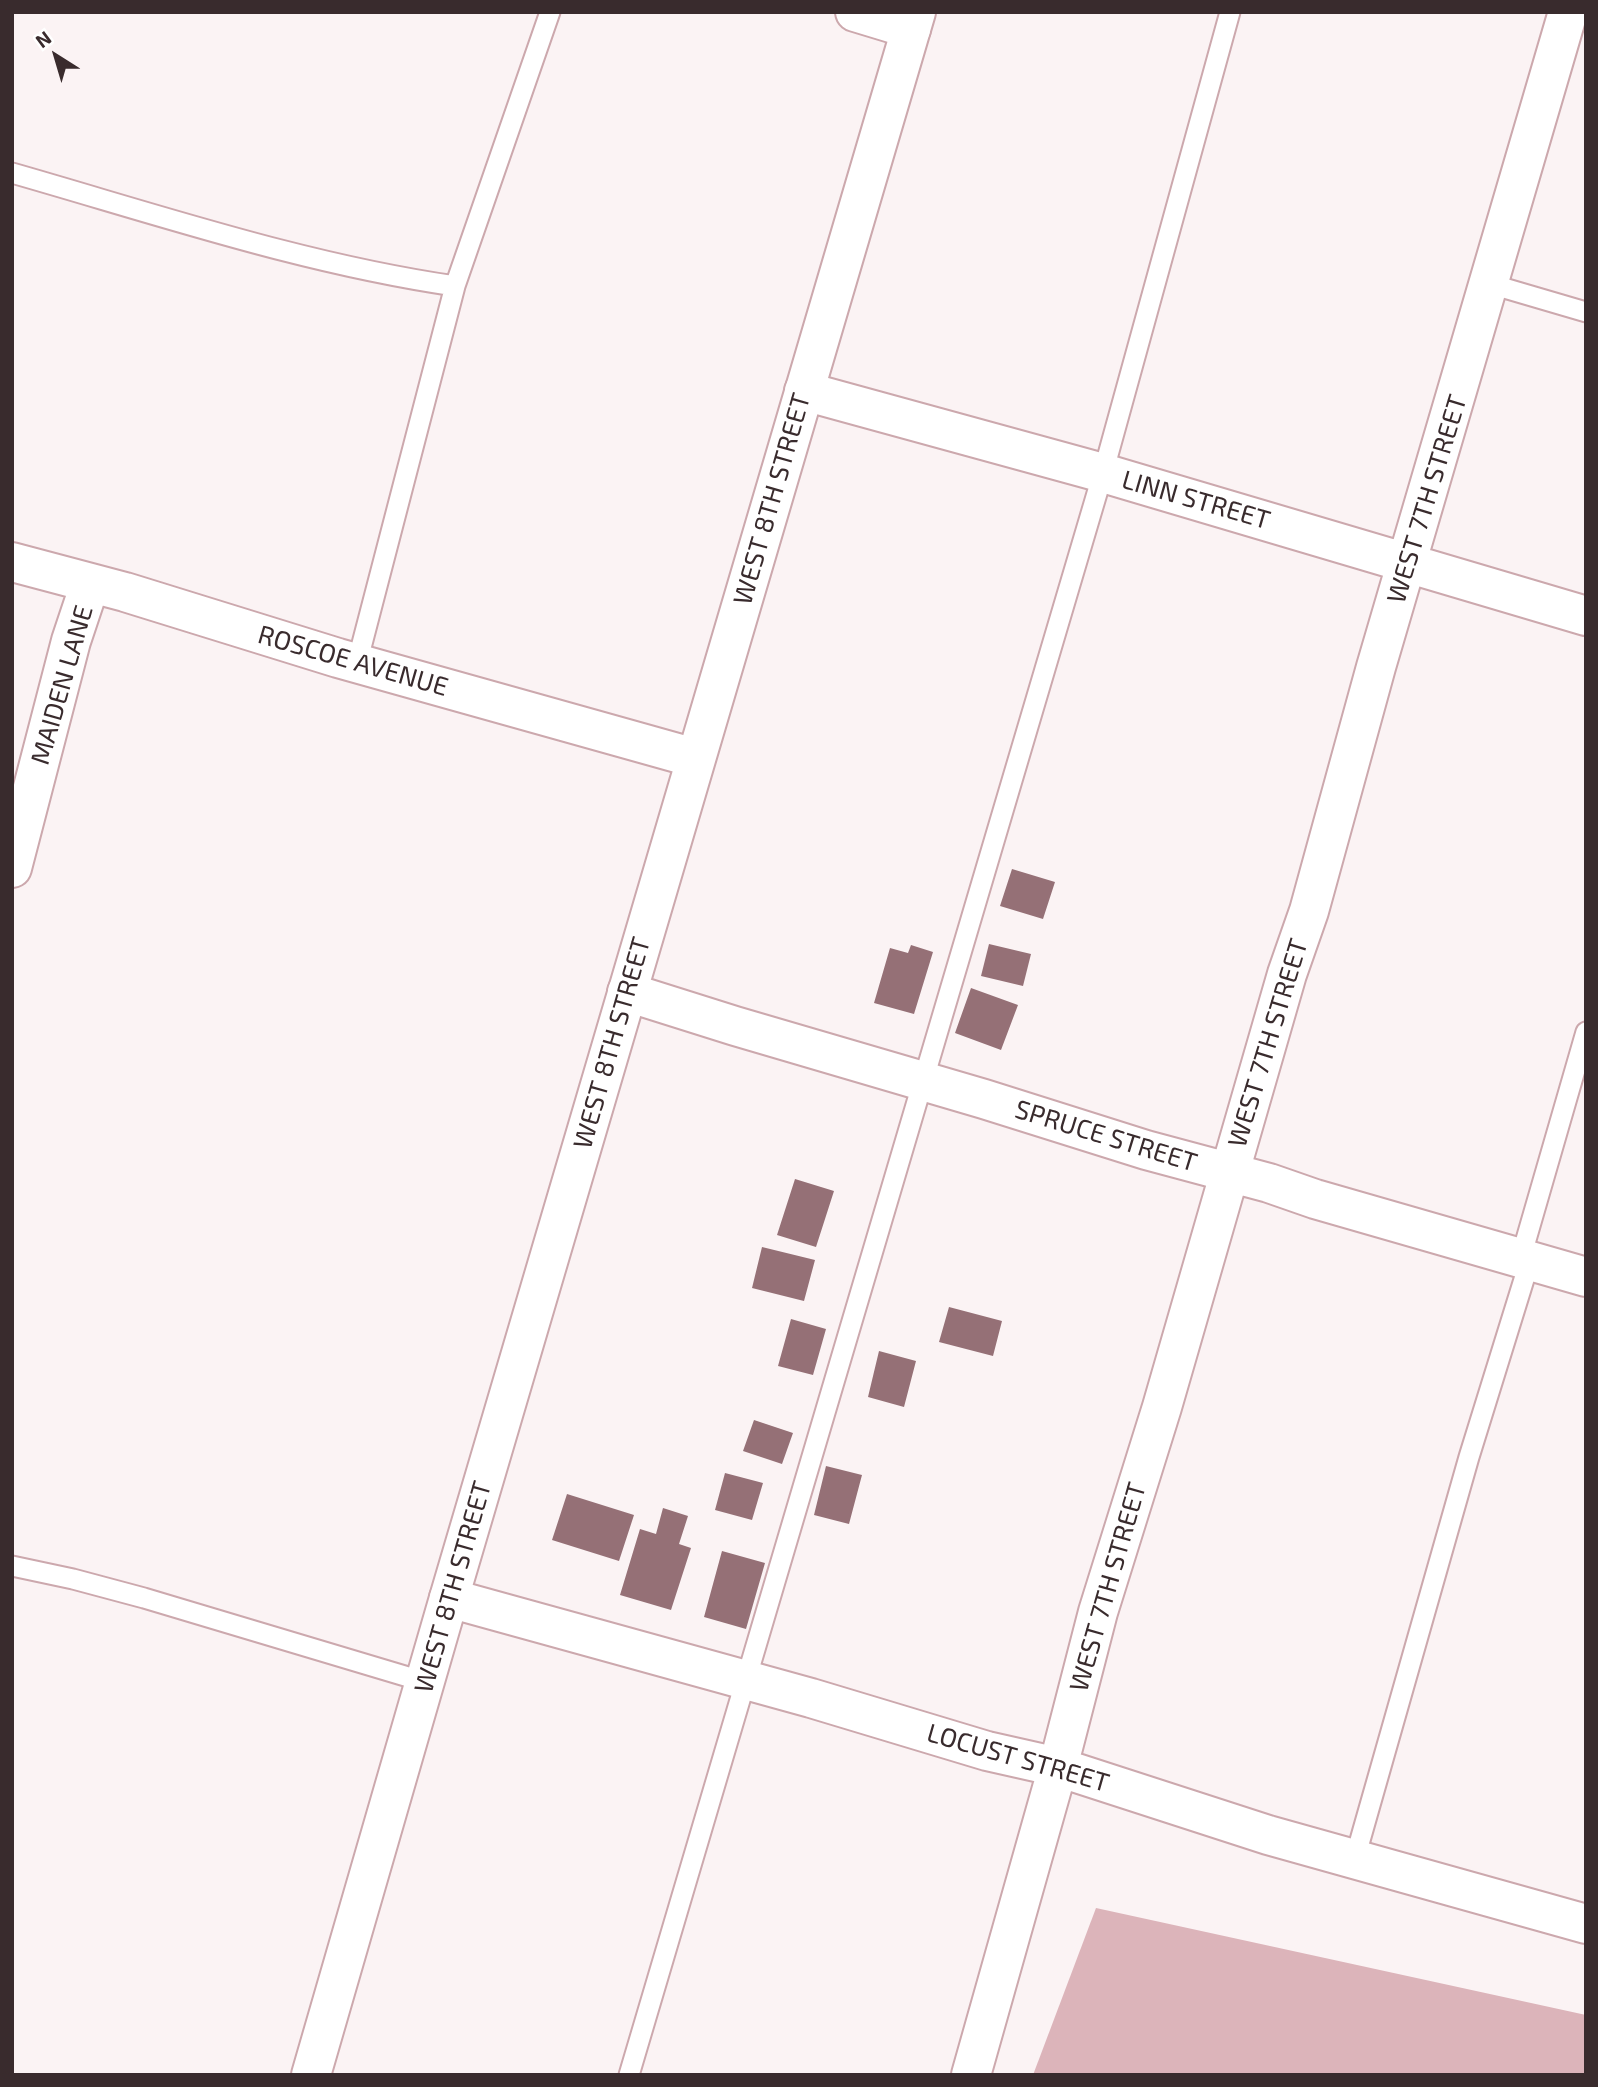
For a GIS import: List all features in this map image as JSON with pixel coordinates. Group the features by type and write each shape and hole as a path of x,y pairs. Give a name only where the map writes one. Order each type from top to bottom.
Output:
{"street":[{"path":"855,12 913,20"},
{"name":"WEST 7TH STREET","path":"971,2075 1058,1767 1098,1612 1162,1406 1287,974 1309,911 1487,283 1568,12"},
{"name":"WEST 8TH STREET","path":"311,2075 913,20"},
{"name":"LINN STREET","path":"804,391 1103,473 1586,616"},
{"name":"ROSCOE AVENUE","path":"12,562 125,592 357,663 695,758"},
{"name":"MAIDEN LANE","path":"12,868 71,641 90,584"},
{"name":"SPRUCE STREET","path":"627,992 1146,1150 1586,1277"},
{"name":"LOCUST STREET","path":"449,1598 987,1751 1058,1767 1268,1835 1586,1924"}],"lane":[{"path":"357,663 456,286 550,12"},
{"path":"629,2075 747,1681 921,1080 1103,473 1230,12"},
{"path":"12,173 282,251 399,278 456,286"},
{"path":"1487,283 1586,312"},
{"path":"1355,1858 1526,1259 1586,1032"},
{"path":"12,1566 63,1576 133,1595 425,1682"}],"shaded area":[{"path":"1096,1908 1586,2015 1586,2075 1033,2075"}],"building":[{"path":"1012,869 1055,882 1043,919 1000,906"},
{"path":"989,944 1031,954 1023,986 981,976"},
{"path":"911,945 933,952 914,1014 874,1003 890,948 908,953"},
{"path":"971,988 1018,1005 1001,1050 955,1033"},
{"path":"795,1179 834,1191 816,1247 777,1235"},
{"path":"762,1247 815,1260 804,1301 752,1288"},
{"path":"949,1307 1002,1321 993,1356 939,1342"},
{"path":"791,1319 826,1329 813,1375 778,1366"},
{"path":"879,1351 916,1361 904,1407 868,1397"},
{"path":"754,1420 793,1433 782,1464 743,1451"},
{"path":"826,1466 862,1475 849,1524 814,1515"},
{"path":"725,1473 763,1483 752,1520 715,1510"},
{"path":"567,1494 634,1515 619,1561 552,1540"},
{"path":"663,1508 688,1516 679,1544 691,1548 671,1610 620,1595 640,1529 656,1534"},
{"path":"722,1551 765,1563 746,1629 704,1617"}]}
